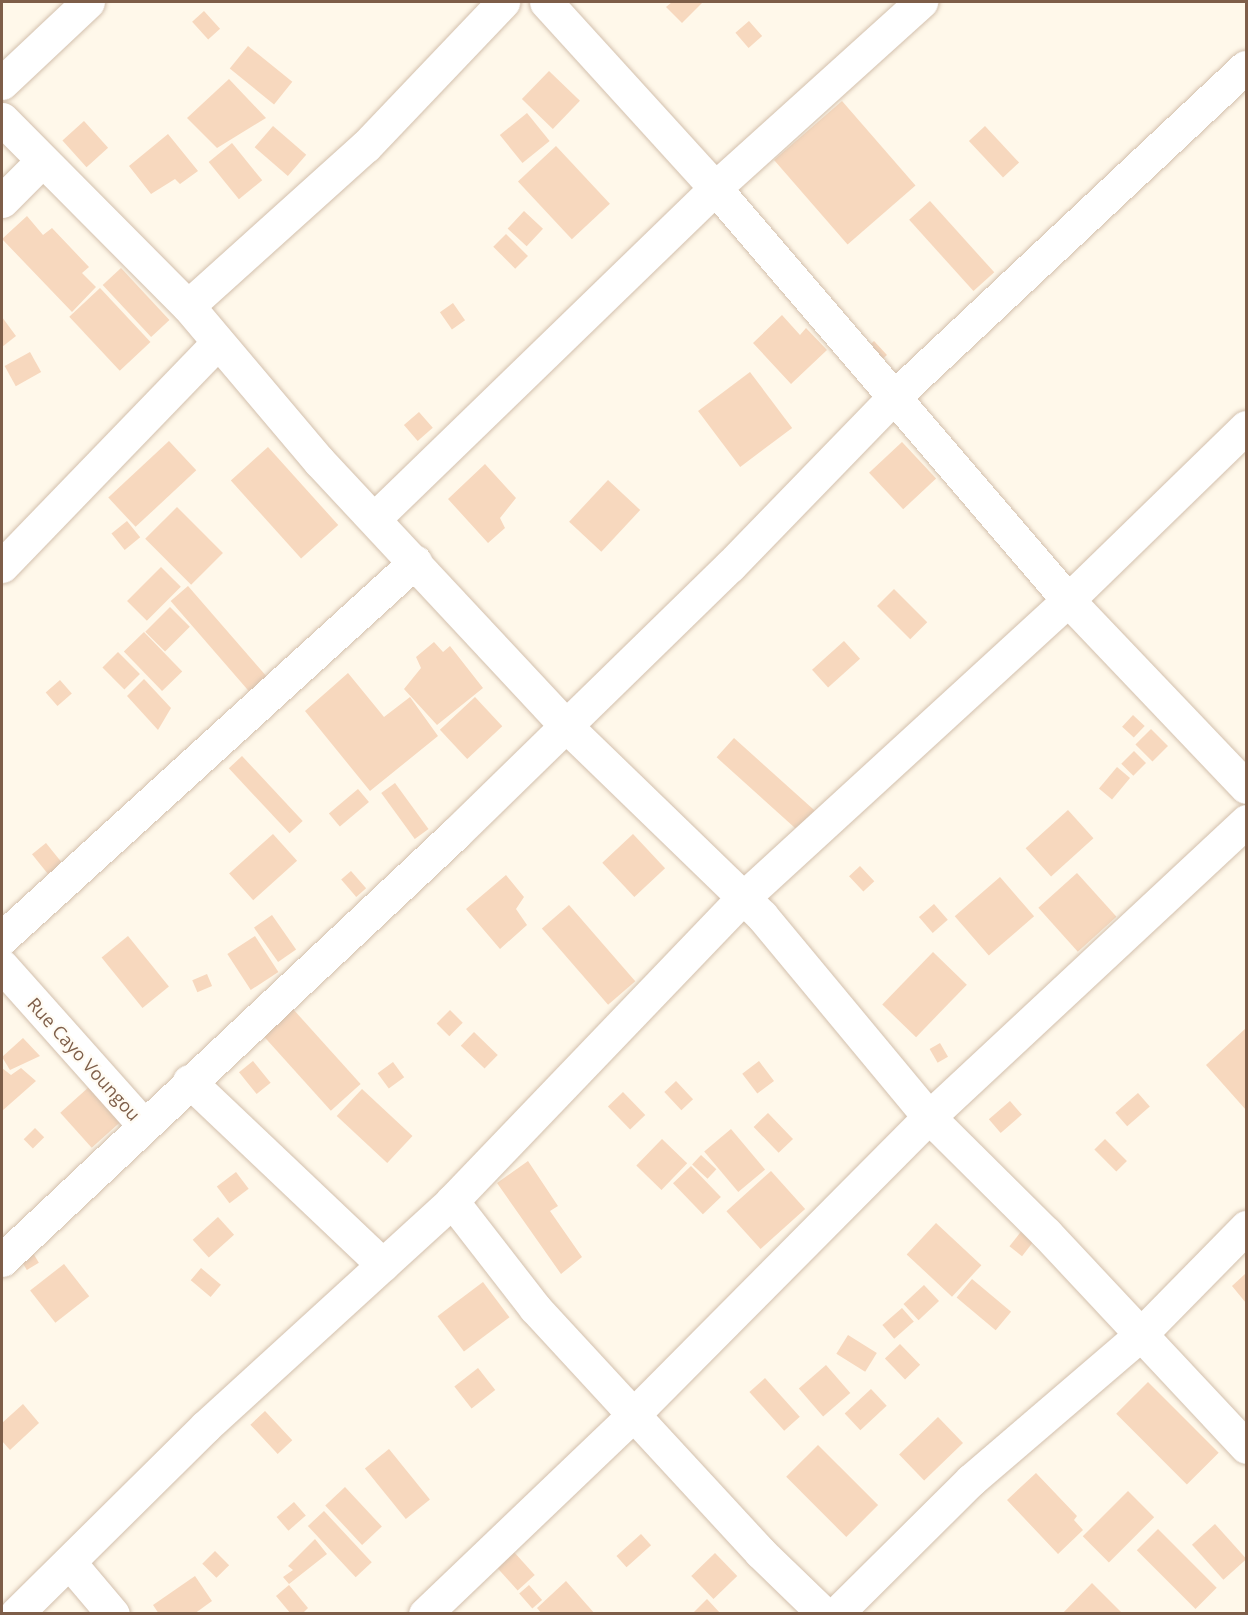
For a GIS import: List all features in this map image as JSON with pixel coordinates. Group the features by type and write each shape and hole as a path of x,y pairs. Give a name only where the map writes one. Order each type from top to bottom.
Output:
{"street":[{"path":"2,83 88,2"},
{"path":"188,306 366,146 503,2"},
{"path":"546,2 716,188 1068,600 1246,787"},
{"path":"375,518 716,188 921,2"},
{"path":"2,1260 565,725 894,397 1246,67"},
{"path":"2,119 188,306 217,343 565,725 742,898 929,1118 1046,1233 1139,1336 1246,1447"},
{"path":"2,201 42,161"},
{"path":"2,566 217,343"},
{"path":"16,1614 206,1426 452,1201 742,898 1068,600 1246,427"},
{"path":"2,938 415,562"},
{"path":"425,1614 634,1414 929,1118 1246,821"},
{"name":"Rue Cayo Voungou","path":"2,966 143,1124"},
{"path":"189,1081 383,1265"},
{"path":"452,1201 535,1308 824,1614"},
{"path":"836,1614 971,1480 1139,1336 1246,1227"},
{"path":"69,1562 113,1614"}],"building":[{"path":"672,2 703,2 682,23 666,7"},
{"path":"204,11 220,29 208,40 192,22"},
{"path":"749,21 762,36 749,48 735,33"},
{"path":"248,46 292,82 274,104 230,69"},
{"path":"549,71 580,101 553,129 522,99"},
{"path":"229,79 266,118 217,148 187,118"},
{"path":"842,101 915,186 848,245 774,160"},
{"path":"527,113 550,141 522,163 500,135"},
{"path":"84,121 108,148 87,167 62,140"},
{"path":"273,126 306,155 288,176 255,147"},
{"path":"985,126 1019,163 1003,178 969,141"},
{"path":"168,134 198,171 180,184 175,179 151,194 129,166"},
{"path":"232,143 262,180 239,199 209,162"},
{"path":"556,146 610,204 572,239 518,181"},
{"path":"930,201 994,272 973,291 909,220"},
{"path":"524,211 543,229 527,246 508,229"},
{"path":"27,216 43,235 52,228 89,267 82,273 96,287 72,312 2,239"},
{"path":"506,234 528,256 515,269 493,247"},
{"path":"121,268 169,320 151,337 103,285"},
{"path":"100,288 150,342 120,371 69,317"},
{"path":"453,303 465,320 452,329 440,312"},
{"path":"782,315 800,335 806,328 827,350 791,384 753,343"},
{"path":"2,317 16,336 2,347"},
{"path":"874,341 887,355 875,366 862,352"},
{"path":"30,352 41,372 16,386 5,366"},
{"path":"750,372 792,428 740,467 698,411"},
{"path":"419,412 433,428 418,441 404,425"},
{"path":"169,441 196,470 136,527 108,498"},
{"path":"902,442 936,479 903,509 869,473"},
{"path":"268,447 338,525 301,558 231,480"},
{"path":"485,464 516,498 500,518 505,528 488,543 448,499"},
{"path":"608,480 640,510 601,552 569,522"},
{"path":"177,507 223,553 191,585 145,539"},
{"path":"127,521 140,537 125,550 111,534"},
{"path":"161,567 181,587 147,621 127,601"},
{"path":"188,586 269,679 251,694 171,601"},
{"path":"894,589 927,622 910,639 877,606"},
{"path":"170,607 190,627 165,652 145,632"},
{"path":"144,632 182,672 162,691 124,651"},
{"path":"844,641 860,659 828,688 812,670"},
{"path":"434,642 443,652 450,646 483,688 437,725 404,689 421,668 416,657"},
{"path":"118,652 140,674 124,689 102,668"},
{"path":"348,673 384,717 410,697 438,736 370,791 305,711"},
{"path":"144,679 171,708 158,730 127,696"},
{"path":"60,680 72,694 57,706 46,692"},
{"path":"475,697 502,726 467,759 440,730"},
{"path":"1133,715 1145,726 1134,738 1122,727"},
{"path":"1151,729 1168,746 1152,762 1135,745"},
{"path":"734,738 820,816 803,835 717,757"},
{"path":"1134,751 1146,763 1133,776 1121,764"},
{"path":"242,756 303,821 290,833 229,768"},
{"path":"1117,767 1130,778 1112,799 1099,788"},
{"path":"395,783 429,829 415,839 381,793"},
{"path":"358,789 369,802 340,826 329,813"},
{"path":"1068,810 1093,838 1051,876 1026,848"},
{"path":"273,834 297,861 253,900 229,873"},
{"path":"633,834 665,868 634,897 602,863"},
{"path":"46,843 62,863 48,875 32,854"},
{"path":"860,866 874,881 863,892 849,876"},
{"path":"351,871 366,888 356,897 341,880"},
{"path":"1077,873 1116,917 1078,952 1038,908"},
{"path":"506,875 524,897 516,909 527,925 500,949 466,909"},
{"path":"1000,877 1034,916 989,956 955,916"},
{"path":"934,904 948,920 933,933 919,917"},
{"path":"569,905 635,981 608,1005 542,929"},
{"path":"272,915 296,949 278,962 254,928"},
{"path":"128,936 169,987 142,1008 102,957"},
{"path":"255,936 278,972 251,990 227,954"},
{"path":"933,952 967,985 916,1037 882,1005"},
{"path":"207,974 212,986 197,992 192,980"},
{"path":"293,1009 361,1084 331,1111 263,1036"},
{"path":"450,1010 463,1023 449,1036 437,1023"},
{"path":"1246,1028 1246,1110 1206,1065"},
{"path":"474,1032 498,1055 485,1069 461,1046"},
{"path":"23,1038 40,1056 10,1070 2,1057"},
{"path":"940,1043 948,1057 938,1063 930,1049"},
{"path":"253,1061 271,1083 257,1094 239,1072"},
{"path":"759,1061 774,1081 757,1094 742,1074"},
{"path":"393,1062 404,1077 389,1089 378,1073"},
{"path":"2,1068 11,1075 21,1068 36,1081 2,1111"},
{"path":"676,1081 693,1099 681,1110 664,1092"},
{"path":"90,1086 121,1121 92,1148 60,1113"},
{"path":"362,1089 412,1136 387,1163 337,1116"},
{"path":"623,1092 645,1115 630,1130 608,1107"},
{"path":"1138,1093 1150,1107 1127,1126 1115,1113"},
{"path":"1010,1101 1022,1115 1001,1133 989,1119"},
{"path":"768,1113 793,1139 779,1153 754,1127"},
{"path":"35,1128 44,1137 33,1149 24,1139"},
{"path":"731,1129 765,1170 738,1192 704,1151"},
{"path":"662,1139 687,1163 661,1190 636,1166"},
{"path":"1105,1139 1127,1161 1116,1172 1094,1150"},
{"path":"701,1155 716,1169 707,1179 692,1165"},
{"path":"528,1161 558,1206 550,1211 582,1257 561,1274 497,1183"},
{"path":"691,1166 721,1197 703,1214 673,1183"},
{"path":"771,1171 805,1209 761,1249 726,1211"},
{"path":"236,1172 249,1189 229,1203 217,1186"},
{"path":"218,1217 234,1235 209,1258 193,1240"},
{"path":"936,1223 981,1265 952,1297 907,1254"},
{"path":"1023,1229 1036,1239 1022,1256 1009,1246"},
{"path":"27,1243 39,1263 27,1270 15,1250"},
{"path":"64,1264 89,1296 55,1323 30,1290"},
{"path":"201,1268 221,1285 211,1297 191,1280"},
{"path":"1245,1274 1246,1276 1246,1303 1232,1286"},
{"path":"972,1279 1011,1312 996,1330 957,1297"},
{"path":"483,1282 509,1317 464,1351 437,1316"},
{"path":"924,1285 939,1301 919,1320 904,1304"},
{"path":"902,1308 914,1322 894,1339 882,1325"},
{"path":"848,1335 877,1353 865,1372 836,1354"},
{"path":"900,1344 920,1365 905,1379 885,1359"},
{"path":"826,1365 850,1393 823,1417 799,1389"},
{"path":"478,1368 495,1390 472,1409 454,1386"},
{"path":"765,1378 800,1417 784,1431 749,1392"},
{"path":"1148,1382 1219,1453 1187,1485 1116,1414"},
{"path":"871,1389 887,1406 860,1430 845,1414"},
{"path":"23,1404 39,1423 10,1450 2,1441 2,1423"},
{"path":"265,1411 292,1440 278,1454 250,1425"},
{"path":"938,1417 963,1443 924,1480 899,1455"},
{"path":"818,1445 878,1505 846,1537 786,1477"},
{"path":"389,1449 430,1500 406,1519 365,1469"},
{"path":"1036,1473 1077,1516 1074,1520 1083,1530 1058,1554 1007,1500"},
{"path":"345,1487 382,1526 362,1545 325,1505"},
{"path":"1128,1491 1154,1517 1109,1562 1083,1536"},
{"path":"294,1502 306,1516 288,1531 277,1517"},
{"path":"324,1511 372,1562 356,1577 308,1526"},
{"path":"1215,1524 1246,1558 1223,1580 1192,1545"},
{"path":"1158,1529 1217,1588 1195,1609 1137,1550"},
{"path":"641,1534 651,1545 627,1567 616,1556"},
{"path":"315,1539 327,1554 289,1584 283,1577 293,1570 288,1566"},
{"path":"215,1551 229,1565 216,1578 202,1564"},
{"path":"514,1552 535,1575 518,1590 497,1567"},
{"path":"715,1553 737,1576 713,1599 691,1576"},
{"path":"195,1576 212,1601 194,1614 159,1614 153,1605"},
{"path":"566,1581 595,1614 542,1614 537,1608"},
{"path":"1092,1583 1123,1614 1062,1614"},
{"path":"289,1585 308,1608 302,1614 291,1614 276,1596"},
{"path":"529,1585 542,1600 532,1609 519,1594"},
{"path":"707,1599 721,1614 692,1614"}]}
